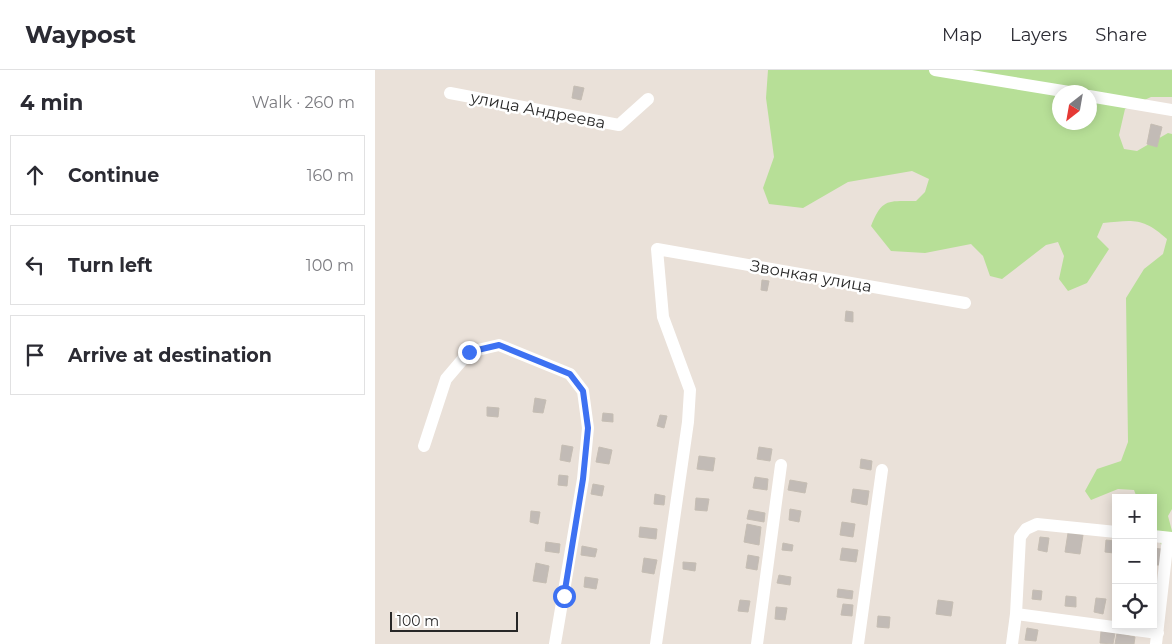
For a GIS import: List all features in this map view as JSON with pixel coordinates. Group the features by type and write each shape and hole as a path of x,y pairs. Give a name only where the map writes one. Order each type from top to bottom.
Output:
{"street":[{"path":"935,70 1052,89"},
{"name":"улица Андреева","path":"450,93 619,125 648,99"},
{"path":"1097,97 1172,110"},
{"name":"Звонкая улица","path":"657,644 688,422 690,390 663,316 657,250 965,303"},
{"path":"424,446 446,379 469,352 499,345 570,374 583,391 588,428 583,479 555,644"},
{"path":"757,644 781,465"},
{"path":"858,644 882,470"},
{"path":"1012,644 1016,614 1018,552 1020,537 1026,529 1037,524 1112,532"},
{"path":"1016,614 1157,639 1170,538 1157,536"}],"green space":[{"path":"768,70 1172,70 1172,97 1151,97 1125,109 1119,135 1124,149 1137,151 1168,133 1172,134 1172,509 1168,516 1172,531 1172,553 1167,553 1157,538 1157,494 1136,494 1134,490 1118,489 1091,500 1085,491 1097,469 1121,461 1128,442 1126,298 1144,269 1163,254 1167,239 1144,223 1122,221 1103,223 1097,237 1109,249 1087,283 1068,291 1059,279 1064,256 1058,242 1046,245 1002,279 990,276 983,256 971,244 925,253 891,251 871,226 879,210 887,203 916,201 925,192 929,179 912,171 848,182 803,208 769,204 763,188 774,157 766,98"}],"building":[{"path":"574,86 584,88 581,100 572,98"},
{"path":"1151,124 1162,127 1157,147 1147,144"},
{"path":"762,280 769,281 767,291 761,290"},
{"path":"846,311 853,312 853,322 845,321"},
{"path":"535,398 546,400 543,413 533,412"},
{"path":"487,407 499,408 498,417 487,416"},
{"path":"603,413 613,414 613,422 602,421"},
{"path":"660,415 667,416 664,428 657,426"},
{"path":"562,445 573,447 570,462 560,460"},
{"path":"599,447 612,450 609,464 596,462"},
{"path":"759,447 772,449 770,461 757,459"},
{"path":"699,456 715,458 713,471 697,469"},
{"path":"861,459 872,461 871,470 860,468"},
{"path":"559,475 568,476 567,486 558,485"},
{"path":"755,477 768,479 767,490 753,488"},
{"path":"790,480 807,483 805,493 788,490"},
{"path":"593,484 604,486 602,496 591,494"},
{"path":"853,489 869,491 867,505 851,502"},
{"path":"655,494 665,496 664,505 654,504"},
{"path":"696,498 709,499 707,511 695,510"},
{"path":"790,509 801,511 799,522 789,520"},
{"path":"749,510 765,513 764,522 747,519"},
{"path":"531,511 540,512 538,524 530,522"},
{"path":"842,522 855,524 853,537 840,535"},
{"path":"747,524 761,527 759,545 744,542"},
{"path":"640,527 657,529 656,539 639,537"},
{"path":"1068,533 1083,535 1080,554 1065,552"},
{"path":"1040,537 1049,538 1047,552 1038,550"},
{"path":"1106,540 1112,541 1112,553 1105,552"},
{"path":"546,542 560,544 559,553 545,551"},
{"path":"783,543 793,545 792,551 782,550"},
{"path":"582,546 597,549 595,557 581,555"},
{"path":"842,548 858,550 856,562 840,560"},
{"path":"1157,548 1161,549 1160,565 1157,565"},
{"path":"748,555 759,557 757,570 746,568"},
{"path":"644,558 657,560 654,574 642,572"},
{"path":"683,562 696,563 695,571 683,569"},
{"path":"536,563 549,566 546,583 533,581"},
{"path":"779,575 791,577 790,585 777,583"},
{"path":"585,577 598,579 596,589 584,587"},
{"path":"838,589 853,591 852,599 837,597"},
{"path":"1033,590 1042,591 1041,600 1032,599"},
{"path":"1066,596 1076,597 1076,607 1065,606"},
{"path":"1096,598 1106,599 1103,614 1094,612"},
{"path":"740,600 750,601 748,612 738,611"},
{"path":"938,600 953,602 951,616 936,614"},
{"path":"843,604 853,605 852,616 841,615"},
{"path":"776,607 787,608 785,620 775,619"},
{"path":"878,616 890,617 889,628 877,627"},
{"path":"1027,628 1038,630 1036,641 1025,640"},
{"path":"1101,631 1115,633 1113,644 1100,643"},
{"path":"1117,633 1135,637 1134,644 1115,644"}],"route":[{"path":"469,352 499,345 570,374 583,391 588,428 583,479 564,596"}]}
